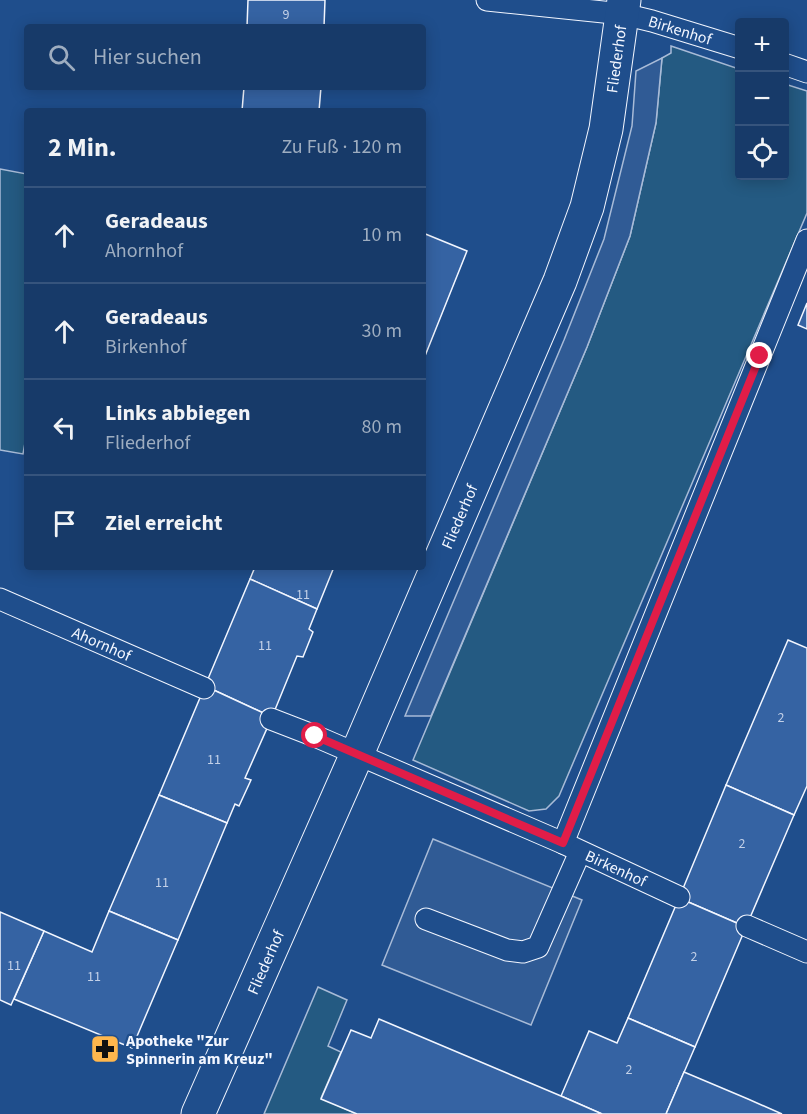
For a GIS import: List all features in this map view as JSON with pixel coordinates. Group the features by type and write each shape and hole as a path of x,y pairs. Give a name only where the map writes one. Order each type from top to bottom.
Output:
{"street":[{"name":"Fliederhof","path":"198,1114 357,754 560,281 587,207 606,129 623,7"}],"lane":[{"path":"487,0 623,7"},
{"name":"Birkenhof","path":"623,7 735,46"},
{"path":"789,66 807,72"},
{"path":"426,919 507,950 523,952 538,947 572,848 807,240"},
{"name":"Ahornhof","path":"0,599 204,688"},
{"path":"271,719 357,754"},
{"name":"Birkenhof","path":"357,754 679,897"},
{"path":"747,926 807,952"}],"shaded area":[{"path":"671,46 735,68 735,180 789,180 789,85 807,91 807,213 559,796 546,809 529,811 413,760 587,347 630,236 656,123 662,58 671,53"},
{"path":"662,58 656,123 630,236 587,347 431,716 405,716 564,340 604,239 632,126 636,71"},
{"path":"0,169 24,173 24,448 23,454 0,450"},
{"path":"433,839 582,900 531,1025 382,965"},
{"path":"318,987 347,1000 328,1046 341,1052 321,1098 357,1114 264,1114"}],"building":[{"path":"248,0 325,0 324,24 247,24"},
{"path":"244,90 321,90 319,108 242,108"},
{"path":"426,234 467,251 426,354"},
{"path":"807,303 807,329 798,325"},
{"path":"254,570 333,570 317,609 250,579"},
{"path":"250,579 317,609 309,629 313,632 303,657 297,656 272,717 205,686"},
{"path":"788,640 807,648 807,786 794,815 726,785"},
{"path":"205,686 272,717 245,778 251,780 239,806 235,804 227,823 159,795"},
{"path":"726,785 794,815 746,927 679,898"},
{"path":"159,795 227,823 178,940 109,911"},
{"path":"679,898 746,927 695,1047 628,1018"},
{"path":"109,911 178,940 132,1048 14,999 44,931 92,952"},
{"path":"0,912 44,931 11,1005 0,1000"},
{"path":"628,1018 695,1047 666,1114 602,1114 561,1096 589,1031 617,1043"},
{"path":"379,1019 602,1114 357,1114 321,1099 351,1030 371,1038"},
{"path":"684,1072 748,1099 782,1114 666,1114"}],"place":[{"name":"Apotheke \"Zur Spinnerin am Kreuz\"","path":"105,1049"}],"route":[{"path":"315,736 563,843 760,356"}]}
